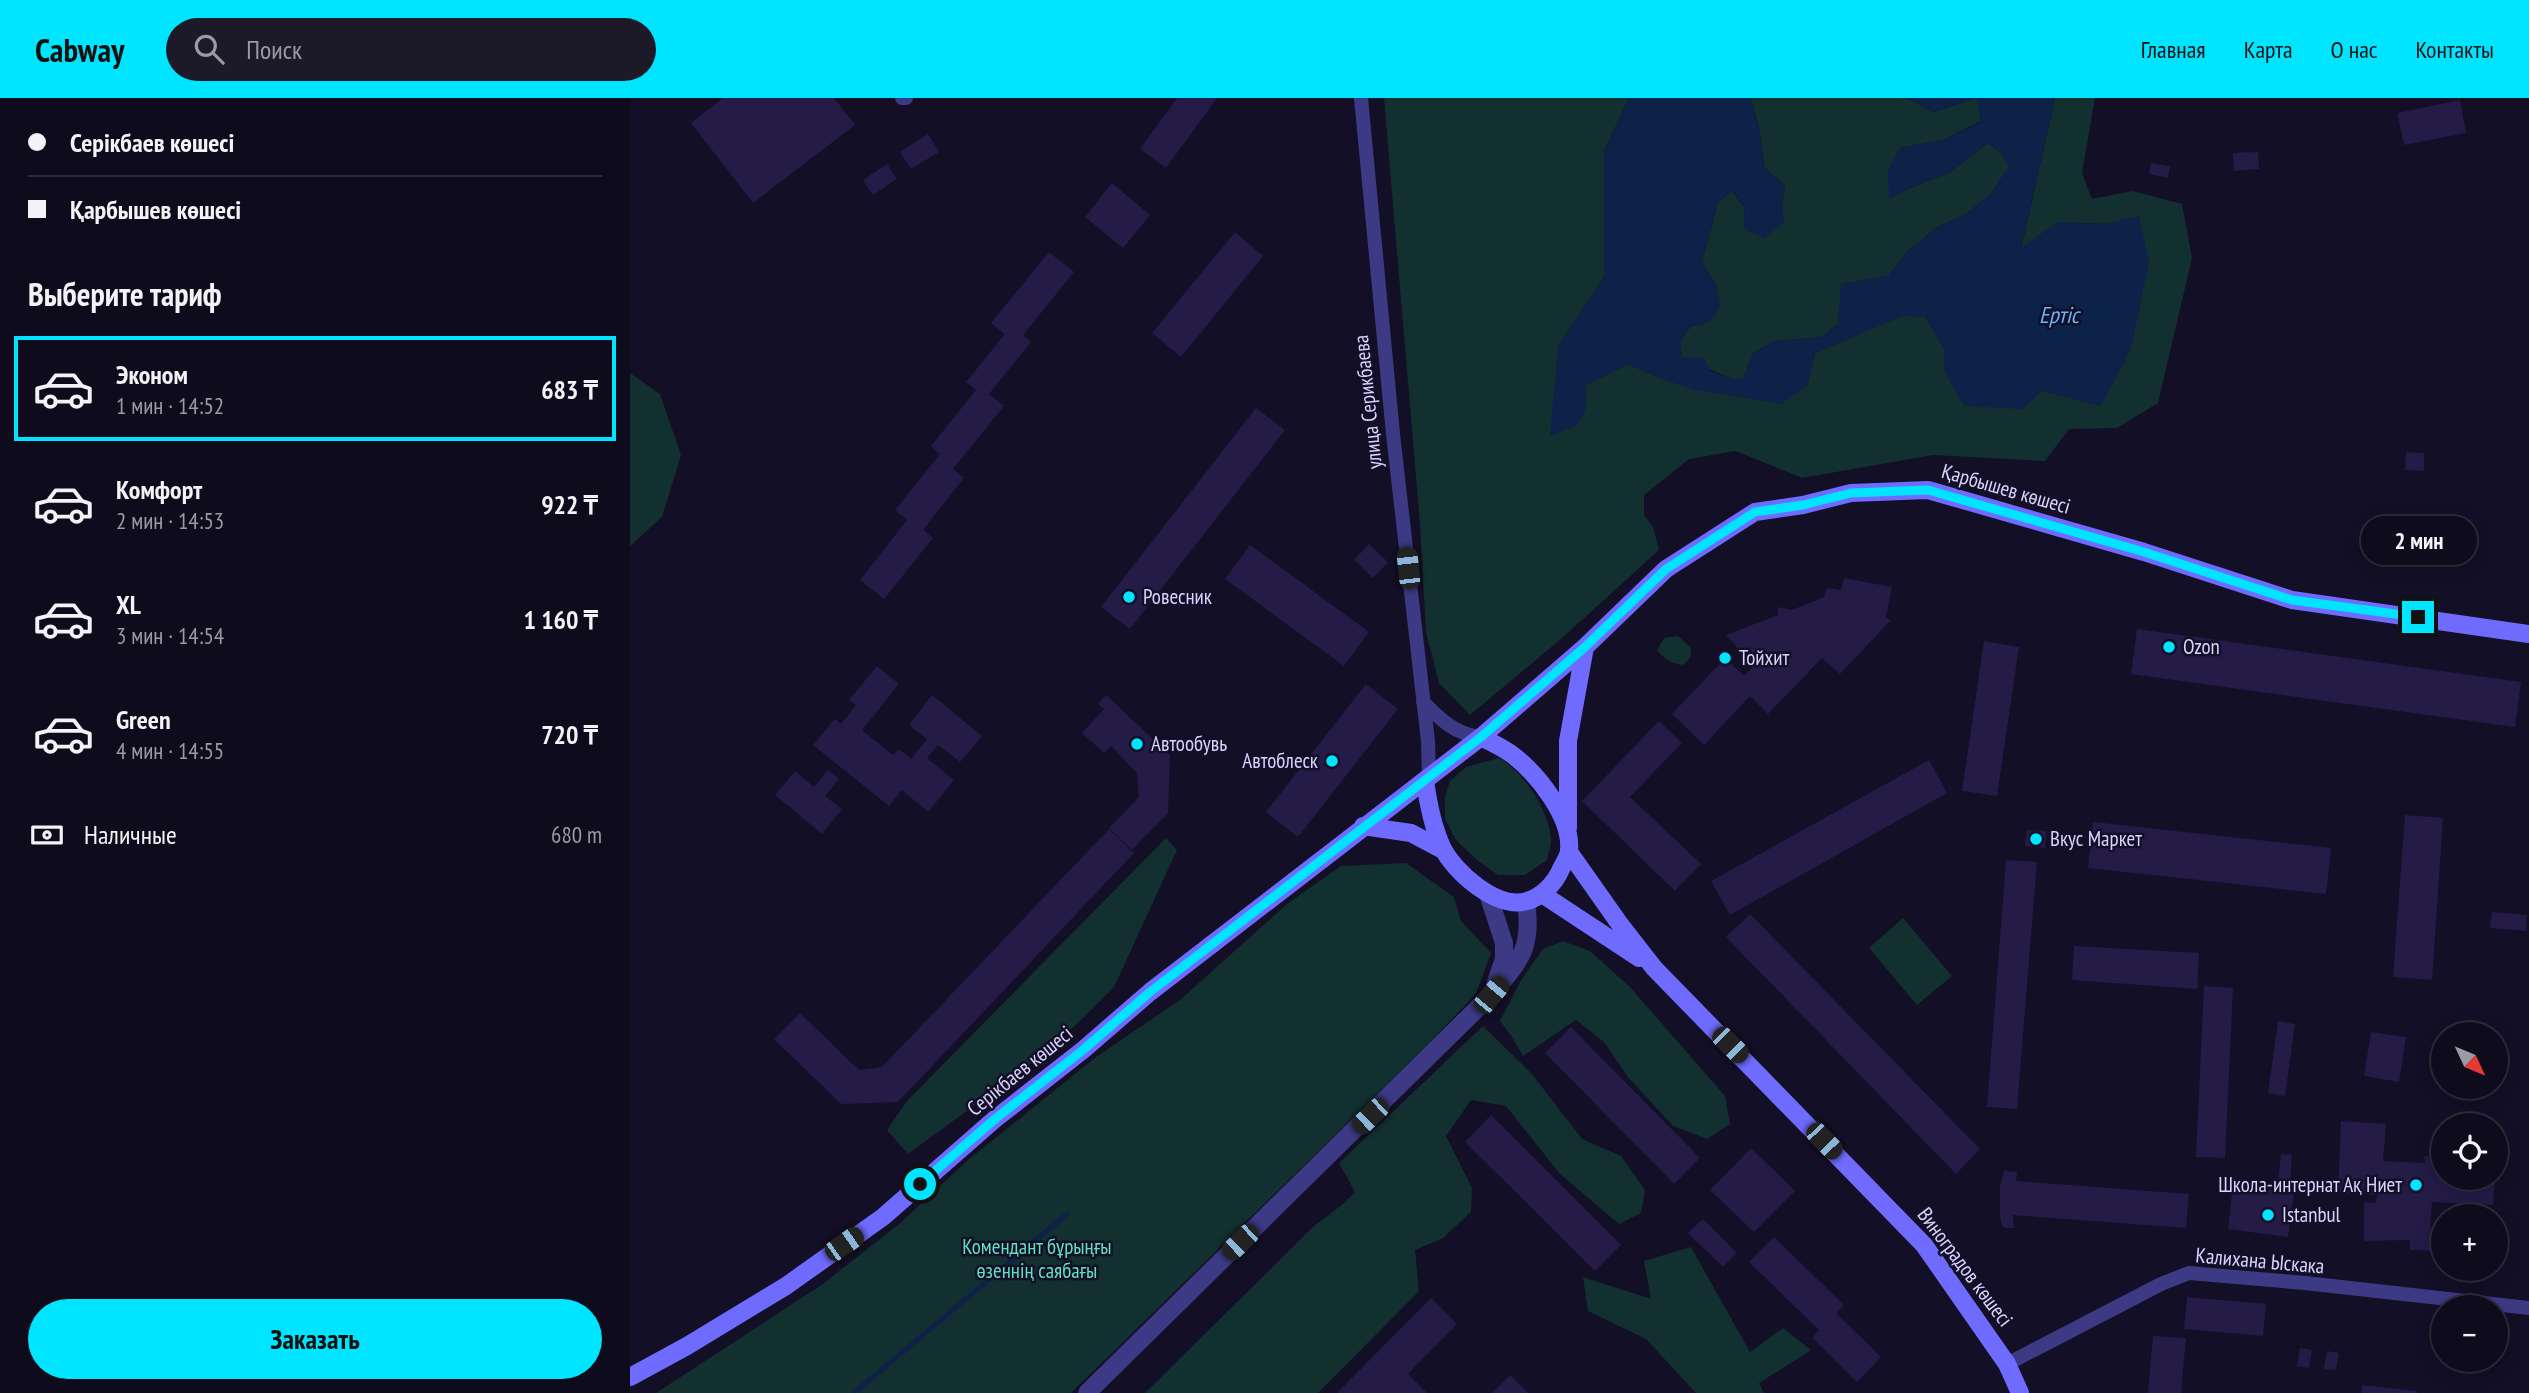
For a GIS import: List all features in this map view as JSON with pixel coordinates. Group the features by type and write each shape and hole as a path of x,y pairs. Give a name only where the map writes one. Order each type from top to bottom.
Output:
{"main road":[{"name":"Қарбышев көшесі","path":"1427,778 1481,737 1585,647 1666,569 1755,512 1803,505 1851,493 1928,490 2144,552 2292,600 2529,634"},
{"path":"1363,826 1412,832 1443,850 1462,873 1488,894 1510,901 1534,898 1558,876 1569,852 1568,741 1585,647"},
{"path":"1481,737 1512,754 1534,775 1552,798 1568,832"},
{"path":"1427,778 1428,807 1443,850"},
{"name":"Серікбаев көшесі","path":"630,1377 786,1286 883,1217 995,1119 1083,1050 1150,992 1427,778"},
{"path":"1569,852 1654,968"},
{"path":"1534,898 1654,968"},
{"name":"Виноградов көшесі","path":"1654,968 1924,1245 2007,1364 2021,1393"}],"street":[{"name":"улица Серикбаева","path":"1361,98 1393,434 1428,741 1427,778"},
{"path":"1423,702 1463,734 1481,737"},
{"path":"1488,894 1504,943 1504,959 1491,995"},
{"path":"1087,1393 1491,995 1514,968 1526,946 1534,898"},
{"name":"Калихана Ыскака","path":"2007,1364 2161,1284 2189,1273 2529,1308"}],"green space":[{"path":"1384,98 1629,98 1604,151 1604,277 1558,346 1586,408 1585,385 1628,364 1662,379 1807,386 1815,353 1903,315 1925,317 1944,348 1944,371 2139,217 2105,224 2058,222 2021,249 2055,98 2095,98 2082,173 2092,199 2133,191 2182,204 2192,258 2158,403 2117,428 2069,429 2045,461 1933,455 1802,478 1736,451 1689,459 1644,495 1644,515 1653,527 1659,550 1561,639 1470,715 1439,683 1426,632 1420,525"},
{"path":"1751,98 1907,98 1933,112 1977,98 1981,121 1943,140 1900,148 1890,198 1947,174 1988,143 2002,153 2009,167 1991,194 1965,215 1939,226 1908,251 1889,275 1839,312 1838,324 1822,337 1774,341 1753,354 1743,379 1732,379 1682,357 1680,343 1690,327 1709,322 1716,285 1702,262 1718,202 1732,191 1744,207 1745,230 1784,222 1782,204 1785,186 1764,167 1760,132"},
{"path":"630,373 660,394 681,455 662,517 630,546"},
{"path":"1678,636 1691,648 1690,658 1683,665 1668,660 1657,650 1664,638"},
{"path":"1499,758 1527,783 1542,807 1550,832 1551,843 1547,860 1525,875 1498,875 1456,840 1445,819 1445,797 1450,781 1466,767"},
{"path":"1166,838 1177,850 1114,987 1032,1063 908,1154 887,1130 907,1101"},
{"name":"Комендант бұрыңғы өзеннің саябағы","path":"1406,863 1454,897 1461,921 1491,953 1476,994 1071,1393 656,1393 820,1286 898,1225 968,1160 1096,1057 1180,1000 1287,904 1341,866"},
{"path":"1903,918 1952,976 1917,1005 1869,948"},
{"path":"1563,941 1590,951 1630,987 1725,1096 1730,1124 1707,1139 1673,1126 1628,1077 1604,1042 1576,1020 1523,1056 1500,1021 1521,980 1543,949"},
{"path":"1483,1026 1532,1074 1582,1139 1621,1156 1645,1190 1641,1213 1619,1224 1560,1174 1506,1106 1471,1100 1446,1136 1472,1188 1471,1212 1443,1238 1415,1250 1419,1291 1318,1393 1145,1393 1314,1226 1355,1192 1339,1163"},
{"path":"1691,1247 1750,1352 1783,1328 1811,1350 1759,1383 1764,1393 1696,1393 1646,1339 1588,1311 1583,1277 1651,1299 1644,1261"}],"water":[{"name":"Ертіс","path":"1629,98 1751,98 1760,133 1764,167 1785,186 1782,204 1784,222 1764,238 1745,230 1744,207 1733,191 1718,202 1702,262 1716,285 1721,307 1709,322 1690,327 1680,343 1682,357 1703,357 1711,371 1732,379 1743,379 1753,354 1774,341 1822,337 1838,325 1841,284 1889,275 1908,251 1939,226 1965,215 1991,194 2009,167 2002,153 1988,143 1947,174 1889,199 1888,170 1900,148 1943,140 1981,122 1977,98 2055,98 2021,248 2058,222 2105,224 2139,216 2149,262 2131,349 2101,406 2042,391 2023,409 1964,406 1944,371 1944,348 1925,317 1903,316 1815,353 1807,386 1781,404 1696,390 1628,364 1585,385 1586,408 1578,425 1550,436 1558,346 1604,277 1604,151"},
{"path":"1907,98 1976,98 1933,112"}],"building":[{"path":"723,98 834,98 855,125 753,203 691,123"},
{"path":"1177,98 1217,98 1166,168 1140,149"},
{"path":"2460,100 2466,133 2404,145 2397,113"},
{"path":"928,134 939,152 911,169 900,152"},
{"path":"2258,152 2259,169 2234,171 2233,153"},
{"path":"2151,163 2170,166 2168,178 2149,174"},
{"path":"887,164 897,179 873,195 863,180"},
{"path":"1112,183 1150,215 1123,248 1085,217"},
{"path":"1235,232 1263,256 1181,357 1152,333"},
{"path":"1049,252 1074,272 1023,335 1031,342 989,394 1004,406 953,469 964,478 923,530 933,538 884,599 860,580 907,520 895,510 940,454 931,446 976,390 966,382 1005,334 991,323"},
{"path":"1256,408 1285,430 1130,629 1101,607"},
{"path":"2406,452 2424,453 2424,471 2405,470"},
{"path":"1369,544 1388,562 1373,578 1354,560"},
{"path":"1250,545 1369,632 1344,666 1225,579"},
{"path":"1844,578 1892,587 1886,617 1890,621 1840,674 1822,658 1768,714 1750,696 1704,745 1672,714 1725,658 1744,676 1754,666 1726,635 1778,615 1778,607 1792,610 1824,597 1827,588 1841,590"},
{"path":"2137,629 2521,682 2515,727 2131,674"},
{"path":"1984,641 2019,647 1997,796 1962,791"},
{"path":"877,666 899,684 862,730 893,755 899,749 911,759 927,739 909,725 932,695 982,736 960,762 938,745 927,758 954,780 928,812 902,790 889,806 813,745 835,719 841,724 856,705 849,700"},
{"name":"Автоблеск","path":"1366,684 1398,709 1298,837 1266,812"},
{"path":"1106,695 1170,755 1168,813 1132,850 1109,828 1139,797 1137,773 1111,746 1104,753 1082,733 1104,709 1098,704"},
{"path":"1659,721 1682,743 1630,797 1701,864 1675,891 1582,801"},
{"path":"1929,760 1947,793 1730,915 1711,881"},
{"path":"828,770 839,779 825,796 842,809 822,834 775,795 795,771 814,787"},
{"path":"2405,815 2443,818 2432,980 2393,977"},
{"path":"2093,822 2331,848 2326,894 2088,868"},
{"path":"1109,829 1134,853 898,1102 841,1104 774,1039 800,1013 859,1070 882,1067"},
{"name":"Вкус Маркет","path":"2027,830 2046,831 2045,848 2025,846"},
{"path":"2006,860 2037,862 2017,1109 1987,1107"},
{"path":"2492,912 2527,915 2526,931 2490,928"},
{"path":"1750,914 1980,1149 1956,1174 1726,937"},
{"path":"2074,946 2199,953 2197,989 2072,980"},
{"path":"2204,986 2233,988 2225,1158 2196,1157"},
{"path":"2278,1021 2295,1024 2285,1096 2268,1093"},
{"path":"1571,1027 1700,1158 1674,1184 1545,1053"},
{"path":"2371,1032 2406,1037 2399,1082 2364,1076"},
{"path":"1491,1115 1621,1245 1595,1271 1465,1142"},
{"name":"Школа-интернат Ақ Ниет","path":"2341,1121 2386,1124 2383,1161 2425,1163 2424,1156 2431,1156 2431,1190 2494,1190 2493,1204 2432,1202 2431,1251 2410,1250 2410,1240 2364,1241 2364,1202 2376,1203 2377,1195 2338,1193"},
{"path":"1751,1148 1795,1191 1754,1232 1710,1190"},
{"path":"2281,1154 2292,1155 2290,1185 2278,1183"},
{"path":"2004,1171 2017,1172 2016,1181 2189,1194 2186,1228 2013,1215 2014,1228 2005,1228 2000,1215 2000,1187"},
{"path":"2233,1185 2294,1193 2288,1237 2228,1229"},
{"path":"1703,1219 1737,1253 1723,1267 1688,1233"},
{"path":"1774,1237 1844,1305 1836,1313 1881,1357 1857,1382 1812,1338 1819,1330 1749,1262"},
{"path":"2187,1297 2266,1304 2263,1336 2184,1329"},
{"path":"1431,1298 1457,1324 1408,1374 1427,1393 1337,1393"},
{"path":"2153,1336 2186,1338 2181,1393 2148,1393"},
{"path":"2300,1348 2312,1350 2309,1368 2297,1366"},
{"path":"2327,1351 2339,1353 2336,1370 2324,1369"},
{"path":"1510,1375 1528,1393 1492,1393"},
{"path":"2362,1385 2417,1391 2417,1393 2361,1393"}],"waterway":[{"path":"854,1393 1067,1214"}],"place":[{"name":"Ровесник","path":"1129,597"},
{"name":"Ozon","path":"2169,647"},
{"name":"Тойхит","path":"1725,658"},
{"name":"Автообувь","path":"1137,744"},
{"name":"Автоблеск","path":"1332,761"},
{"name":"Вкус Маркет","path":"2036,839"},
{"name":"Школа-интернат Ақ Ниет","path":"2416,1185"},
{"name":"Istanbul","path":"2268,1215"}],"route":[{"path":"920,1184 1150,992 1481,737 1585,647 1666,569 1755,512 1803,505 1851,493 1928,490 2144,552 2292,600 2418,617"}]}
